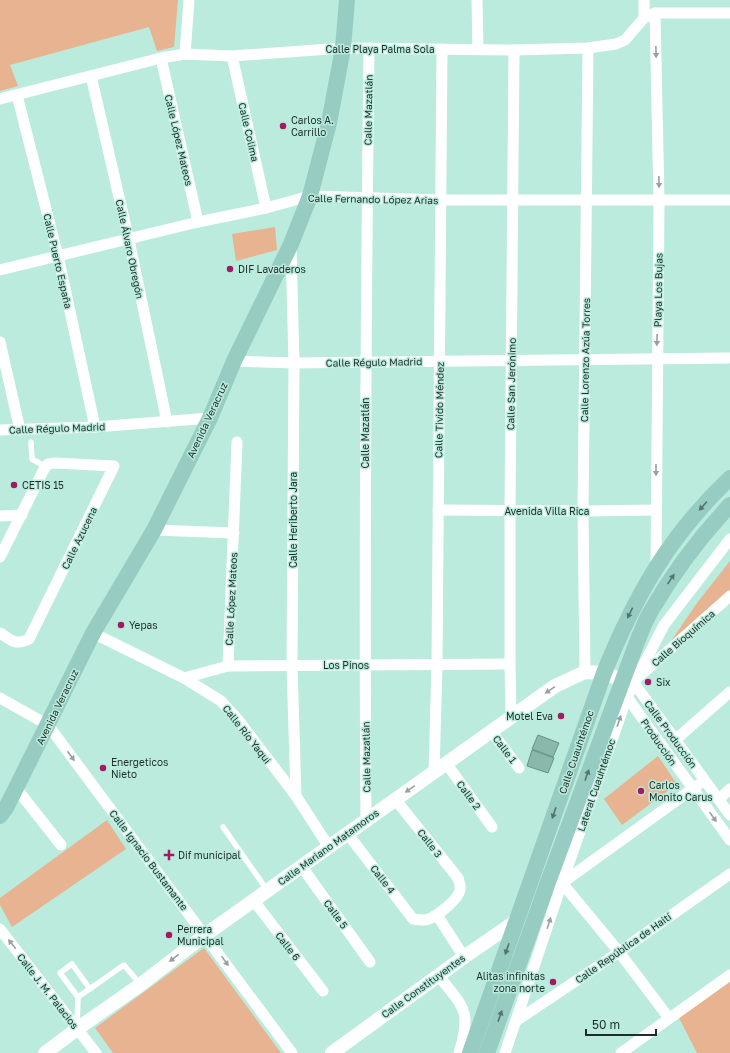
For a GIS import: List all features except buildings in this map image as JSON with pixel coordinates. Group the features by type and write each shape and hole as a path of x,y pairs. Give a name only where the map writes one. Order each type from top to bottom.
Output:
{"main road":[{"name":"Avenida Veracruz","path":"0,816 6,808 93,633 154,530 210,418 234,361 291,244 310,196 329,123 344,48 347,0"},
{"name":"Calle Cuauhtémoc","path":"470,1053 604,673 619,636 637,598 673,542 712,495 730,478"},
{"name":"Calle Cuauhtémoc","path":"488,1053 555,883 630,681 636,642 650,612 694,548 730,505"}],"street":[{"path":"185,54 189,0"},
{"path":"478,0 478,49"},
{"path":"644,0 644,18"},
{"name":"Calle Playa Palma Sola","path":"0,99 161,58 185,54 232,56 344,48 514,50 588,48 616,44 625,40 644,18 655,13 730,13"},
{"name":"Playa Los Bujas","path":"655,13 659,201 656,567"},
{"name":"Calle Mazatlán","path":"366,819 365,362 369,48"},
{"name":"Calle Lorenzo Azúa Torres","path":"585,672 583,511 588,48"},
{"name":"Calle Tivido Méndez","path":"434,772 437,665 442,49"},
{"name":"Calle San Jerónimo","path":"511,717 510,511 514,50"},
{"name":"Calle Colima","path":"232,56 266,208"},
{"name":"Calle López Mateos","path":"161,58 198,222"},
{"name":"Calle Álvaro Obregón","path":"91,76 129,240 167,422"},
{"name":"Calle Puerto España","path":"17,95 58,256 95,427"},
{"name":"Calle Fernando López Arias","path":"0,270 129,240 198,222 266,208 310,196 441,200 730,200"},
{"name":"Calle Heriberto Jara","path":"291,244 294,363 292,665 296,796"},
{"path":"0,342 20,430"},
{"name":"Calle Régulo Madrid","path":"234,361 294,363 730,358"},
{"name":"Calle Régulo Madrid","path":"0,430 95,427 210,418"},
{"name":"Calle López Mateos","path":"228,666 237,442"},
{"name":"Calle Azucena","path":"0,633 15,642 22,643 29,639 114,466 55,463 47,466"},
{"path":"0,557 47,466"},
{"name":"Avenida Villa Rica","path":"438,510 656,510"},
{"path":"0,516 22,515"},
{"path":"154,530 234,533"},
{"path":"630,681 664,625 730,539"},
{"name":"Calle Bioquímica","path":"630,681 730,596"},
{"name":"Calle Río Yaqui","path":"93,633 184,678 221,701 239,721 296,796 328,847"},
{"name":"Los Pinos","path":"184,678 228,666 510,664"},
{"name":"Calle Mariano Matamoros","path":"45,1053 366,819 555,686 585,672 604,673 630,681"},
{"name":"Producción","path":"630,681 627,697 730,840"},
{"name":"Calle Producción","path":"630,681 730,815"},
{"path":"675,740 730,692"},
{"name":"Lateral Cuauhtémoc","path":"505,1053 516,1021 555,883 627,697"},
{"path":"0,698 48,725"},
{"name":"Calle Ignacio Bustamante","path":"48,725 292,1053"},
{"name":"Calle 1","path":"492,731 519,768"},
{"name":"Calle 2","path":"446,763 492,828"},
{"path":"555,883 705,780"},
{"path":"16,788 61,845"},
{"path":"719,799 730,789"},
{"name":"Calle 3","path":"395,799 458,878 461,889 458,897 436,915"},
{"name":"Calle 4","path":"347,833 413,919 421,921 436,915"},
{"name":"Calle 5","path":"302,866 370,962"},
{"name":"Calle República de Haití","path":"516,1021 620,952 730,874"},
{"path":"532,877 555,883 620,952 669,1018"},
{"name":"Calle 6","path":"254,901 323,991"},
{"path":"436,915 464,956"},
{"name":"Calle Constituyentes","path":"332,1053 464,956 516,921"},
{"name":"Calle J. M. Palacios","path":"0,929 96,1053"},
{"path":"621,1053 730,975"},
{"path":"438,976 463,1006 466,1020 459,1053"}],"lane":[{"path":"31,442 32,459 47,466"},
{"path":"223,827 268,891"},
{"path":"77,1029 78,997 60,973 72,964 90,989"},
{"path":"78,997 124,965 140,985"}],"shaded area":[{"path":"0,0 178,0 174,47 157,51 149,27 10,65 18,86 0,91"},
{"path":"275,227 277,250 236,261 232,234"},
{"path":"730,561 730,594 665,650 697,603"},
{"name":"Carlos Monito Carus","path":"658,756 677,784 622,825 604,799"},
{"path":"107,820 126,849 12,927 0,905 0,898"},
{"path":"204,948 281,1053 113,1053 95,1028"},
{"path":"730,977 730,1053 697,1053 677,1014"}],"place":[{"name":"Carlos A. Carrillo","path":"283,126"},
{"name":"DIF Lavaderos","path":"230,269"},
{"name":"CETIS 15","path":"14,485"},
{"name":"Yepas","path":"121,625"},
{"name":"Six","path":"648,682"},
{"name":"Motel Eva","path":"561,716"},
{"name":"Energeticos Nieto","path":"103,768"},
{"name":"Carlos Monito Carus","path":"641,791"},
{"name":"Dif municipal","path":"169,855"},
{"name":"Perrera Municipal","path":"169,935"},
{"name":"Alitas infinitas zona norte","path":"553,982"}]}
